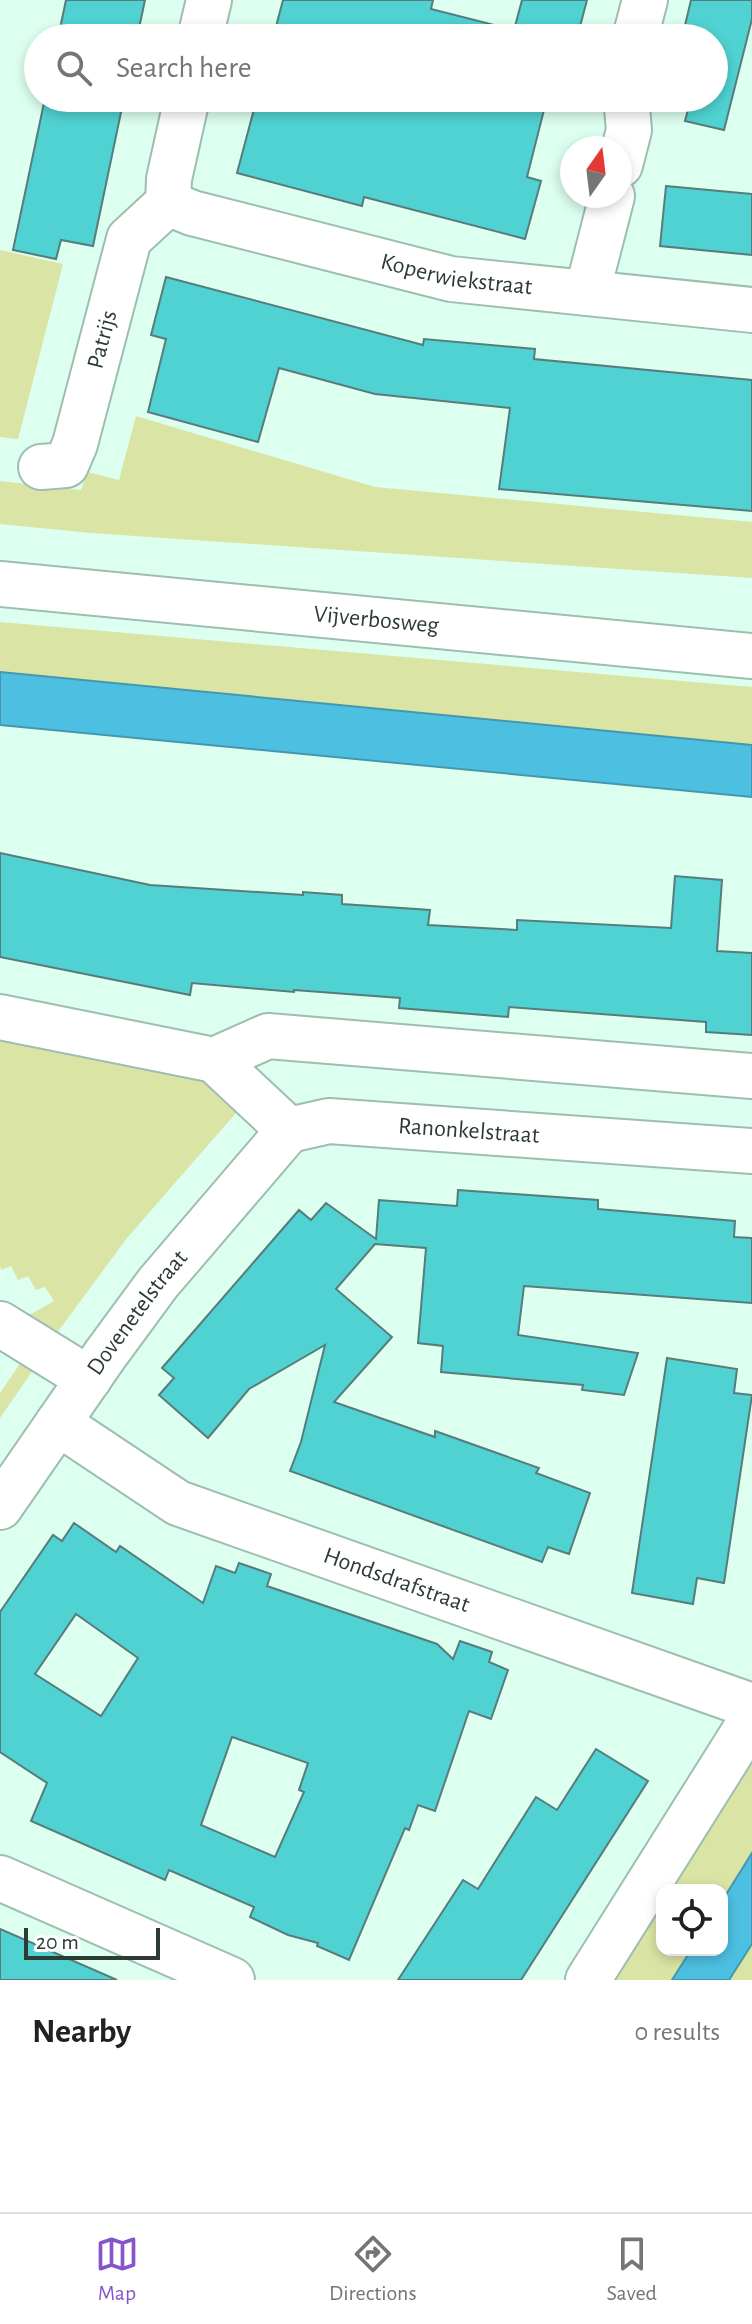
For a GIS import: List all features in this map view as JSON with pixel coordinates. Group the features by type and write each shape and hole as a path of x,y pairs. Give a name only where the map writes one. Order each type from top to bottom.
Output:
{"street":[{"path":"203,24 209,0"},
{"path":"639,24 645,0"},
{"path":"168,203 169,179 184,112"},
{"path":"627,112 627,136"},
{"name":"Koperwiekstraat","path":"168,203 207,217 451,279 752,310"},
{"name":"Patrijs","path":"41,467 66,465 75,444 129,239 168,203"},
{"path":"587,293 609,208"},
{"name":"Vijverbosweg","path":"0,584 752,656"},
{"path":"0,1017 214,1060 289,1130"},
{"path":"214,1060 268,1036 752,1076"},
{"name":"Ranonkelstraat","path":"289,1130 329,1121 752,1151"},
{"name":"Dovenetelstraat","path":"0,1507 158,1283 289,1130"},
{"path":"0,1324 89,1379"},
{"name":"Hondsdrafstraat","path":"58,1423 178,1503 752,1706"},
{"path":"588,1980 752,1719"},
{"path":"0,1878 232,1980"}],"green space":[{"path":"0,250 63,264 18,439 0,437"},
{"path":"136,416 375,487 752,522 752,578 91,533 0,524 0,481 81,490 87,472 119,480"},
{"path":"0,622 752,687 752,745 0,672"},
{"path":"0,1033 201,1076 242,1106 127,1238 51,1341 19,1321 54,1301 45,1287 36,1290 28,1276 18,1280 11,1266 2,1270 0,1267"},
{"path":"26,1355 38,1363 0,1418 0,1393"},
{"path":"752,1750 752,1853 728,1891 728,1884 667,1884"},
{"path":"656,1900 656,1956 687,1956 672,1980 605,1980"},
{"path":"752,1944 752,1980 729,1980"}],"water":[{"path":"0,672 752,745 752,797 0,725"},
{"path":"752,1853 752,1944 729,1980 672,1980 687,1956 728,1956 728,1891"}],"building":[{"path":"66,0 145,0 140,24 61,24"},
{"path":"283,0 433,0 431,9 490,24 277,24"},
{"path":"522,0 587,0 581,24 516,24"},
{"path":"691,0 752,0 752,19 724,130 685,121 687,112 728,112 728,24 685,24"},
{"path":"42,112 121,112 93,246 61,240 56,259 13,250"},
{"path":"253,112 543,112 527,177 541,181 525,239 364,197 362,206 237,173"},
{"path":"666,186 752,194 752,255 660,246"},
{"path":"166,277 423,345 424,339 535,349 534,359 752,380 752,511 499,489 510,408 375,394 279,368 258,442 148,412 166,339 151,335"},
{"path":"0,853 150,885 342,895 342,904 430,910 428,925 517,930 517,920 671,928 675,876 722,880 717,951 752,953 752,1035 706,1032 706,1022 509,1007 508,1017 399,1008 400,998 294,990 192,983 190,995 0,957"},
{"path":"458,1190 598,1200 598,1209 735,1221 734,1237 752,1238 752,1303 524,1286 518,1335 638,1353 624,1395 582,1390 583,1385 441,1372 443,1346 418,1343 426,1248 375,1244 336,1289 392,1337 334,1402 435,1437 435,1431 539,1468 536,1473 590,1493 569,1554 548,1547 542,1562 290,1471 301,1442 325,1345 249,1389 208,1438 159,1395 174,1378 162,1368 299,1210 311,1220 326,1203 376,1239 379,1200 457,1206"},
{"path":"667,1358 737,1369 734,1393 752,1395 724,1583 697,1578 693,1604 632,1593"},
{"path":"74,1523 116,1552 120,1546 203,1603 216,1566 235,1573 239,1563 271,1574 267,1586 437,1644 453,1659 460,1641 492,1652 489,1662 508,1670 491,1719 469,1711 435,1811 418,1805 409,1830 405,1828 349,1960 317,1946 318,1943 288,1935 250,1917 254,1907 169,1870 165,1880 31,1821 47,1783 0,1752 0,1612 53,1535 62,1541","holes":["76,1614 138,1658 101,1716 35,1674","232,1737 308,1763 299,1790 304,1792 275,1857 201,1825"]},
{"path":"596,1749 648,1781 521,1980 398,1980 463,1880 478,1889 536,1797 557,1810"},
{"path":"0,1929 117,1980 0,1980"}]}
